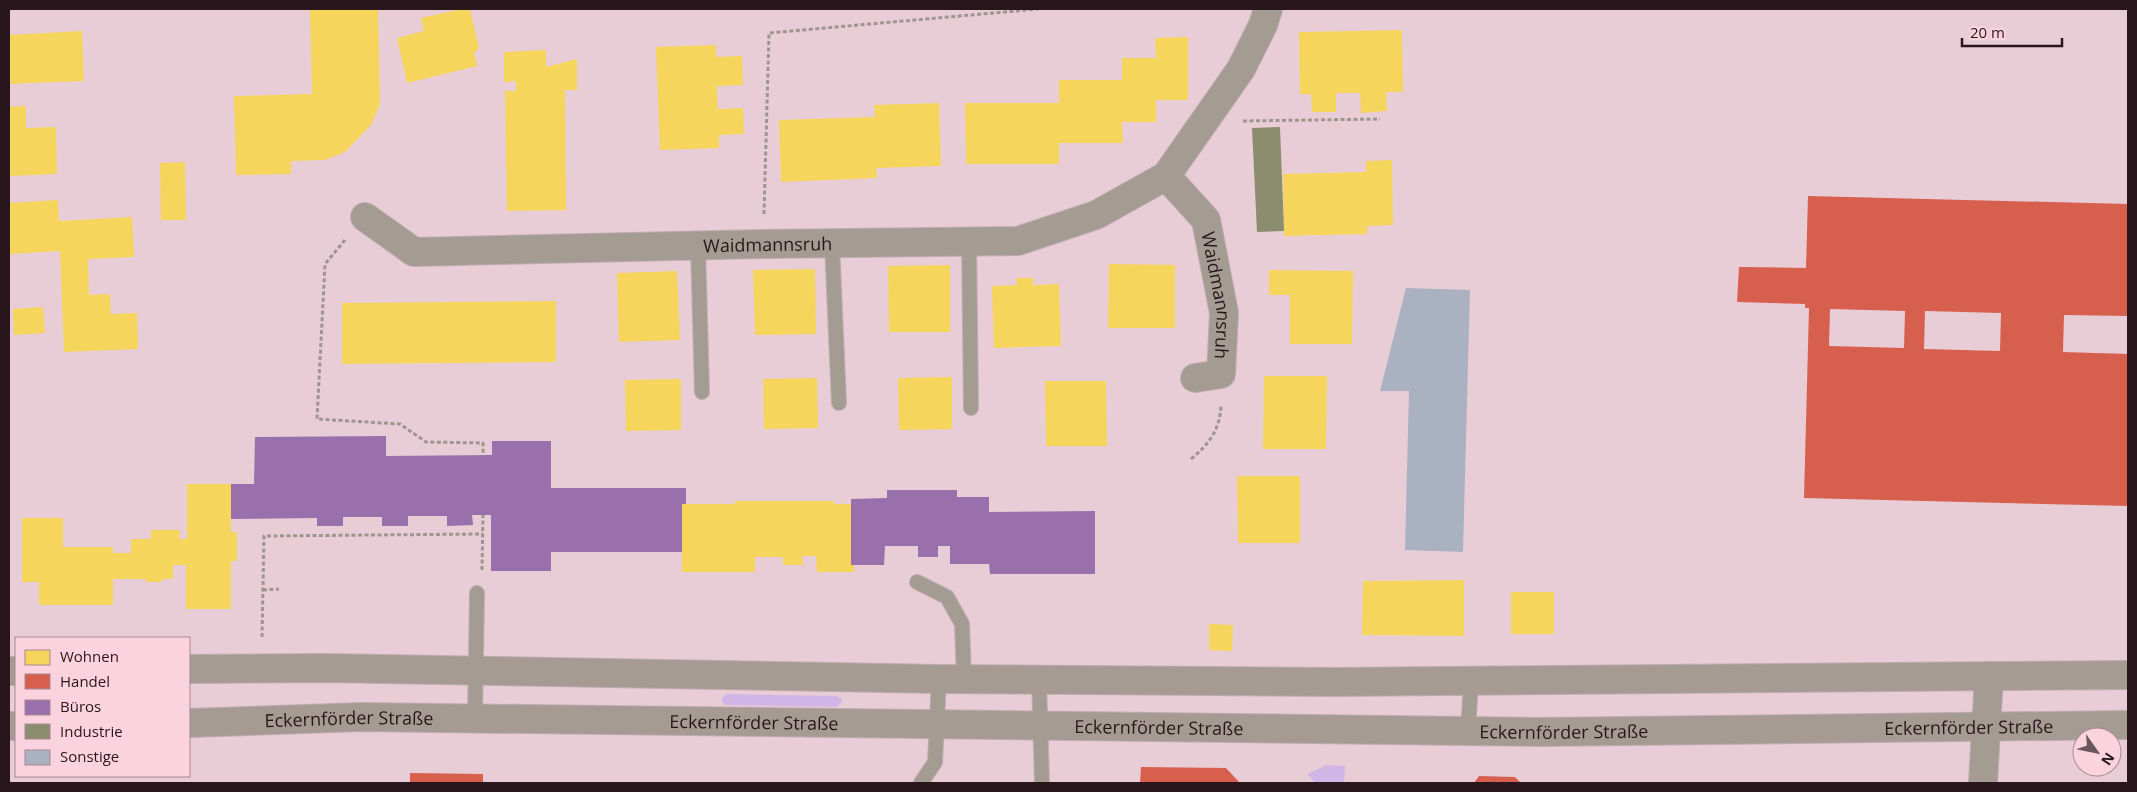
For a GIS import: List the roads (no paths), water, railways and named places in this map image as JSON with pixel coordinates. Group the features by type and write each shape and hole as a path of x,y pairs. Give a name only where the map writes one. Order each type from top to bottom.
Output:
{"main road":[{"path":"190,669 261,668 951,679 1334,682 2128,675"},
{"name":"Eckernförder Straße","path":"190,723 362,718 1468,731 2128,725"}],"street":[{"name":"Waidmannsruh","path":"365,217 414,252 764,244 1018,241 1096,215 1166,176 1241,69 1263,25 1268,9"},
{"name":"Waidmannsruh","path":"1166,176 1206,220 1224,313 1208,376"},
{"path":"1983,783 1989,676"}],"lane":[{"path":"969,242 971,408"},
{"path":"832,244 838,403"},
{"path":"698,246 702,392"},
{"path":"917,582 948,597 962,624 951,679 937,726 935,762 921,783"},
{"path":"475,719 477,593"},
{"path":"1040,679 1042,783"},
{"path":"1468,731 1471,682"}]}
